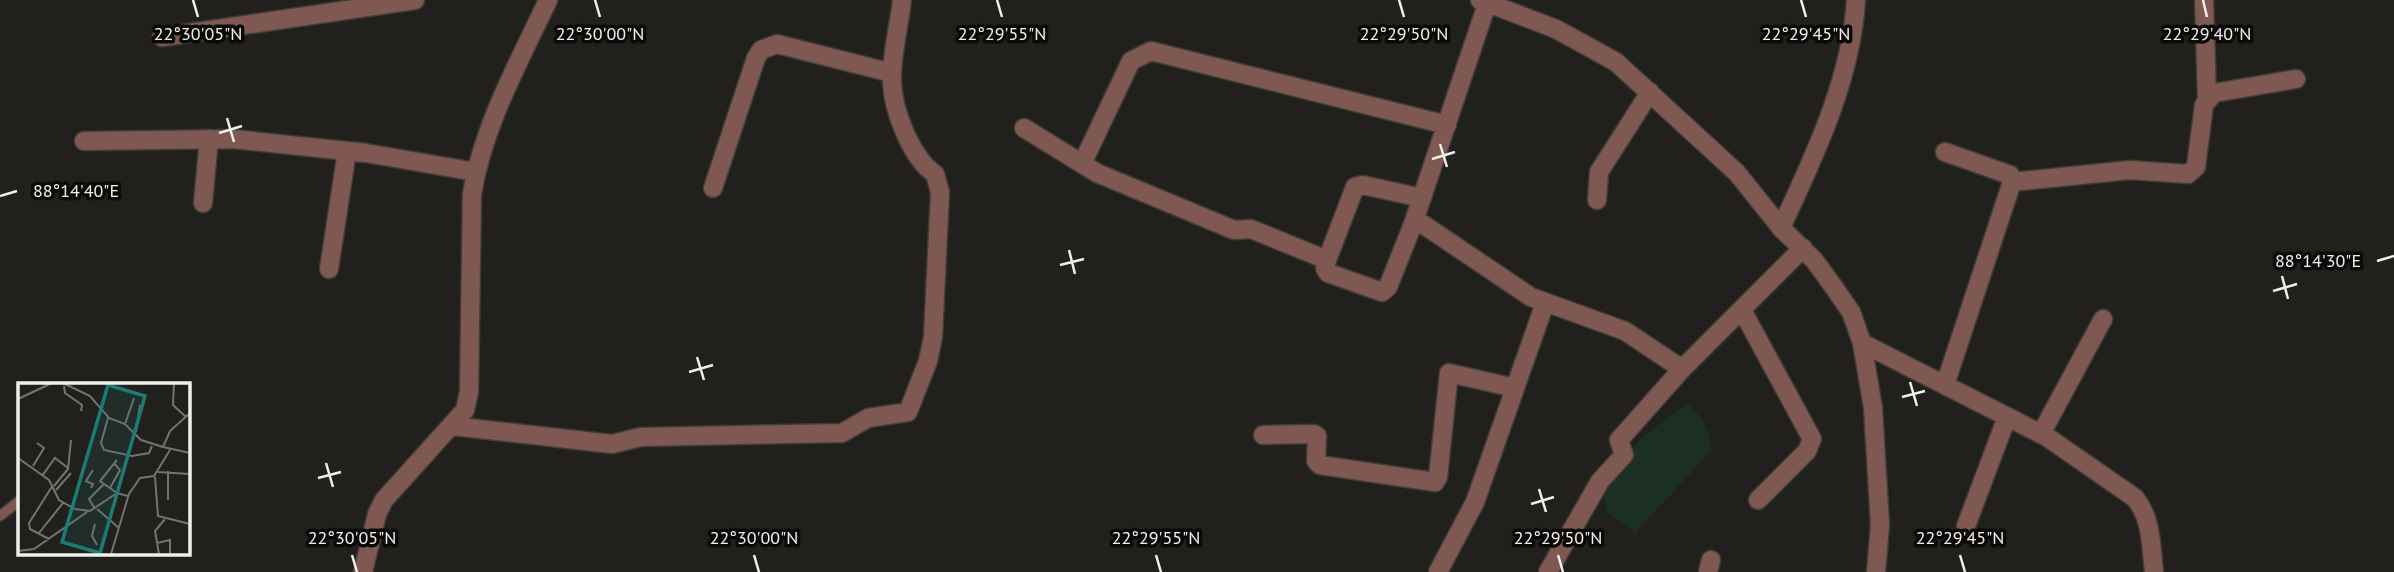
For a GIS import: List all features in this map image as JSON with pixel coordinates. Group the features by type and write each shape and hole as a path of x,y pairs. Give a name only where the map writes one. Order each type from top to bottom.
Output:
{"street":[{"path":"162,37 415,0"},
{"path":"363,572 377,514 384,500 465,410 470,392 472,194 476,172 490,129 548,0"},
{"path":"452,426 612,444 641,437 842,433 868,418 908,412 928,361 933,337 940,192 935,174 926,168 911,147 895,98 892,73 902,0"},
{"path":"1781,228 1832,109 1853,37 1856,0"},
{"path":"2012,182 2130,170 2193,172 2207,97 2204,0"},
{"path":"1422,198 1363,185 1355,187 1327,260 1325,268 1328,273 1378,291 1386,290 1415,219 1447,125 1483,2 1556,29 1616,62 1737,173 1781,228 1804,248 1851,313 1862,343 1873,408 1880,525 1876,572"},
{"path":"713,188 761,50 777,44 892,73"},
{"path":"1082,164 1127,67 1141,54 1151,51 1447,125"},
{"path":"2207,97 2214,93 2296,79"},
{"path":"1597,200 1600,172 1650,92"},
{"path":"1024,128 1082,164 1234,230 1251,229 1327,260"},
{"path":"84,141 209,139 346,151 476,172"},
{"path":"203,203 209,139"},
{"path":"329,269 346,151"},
{"path":"1945,152 2010,175 2012,182 1945,385"},
{"path":"1415,219 1522,292 1545,303 1625,331 1682,369"},
{"path":"1548,572 1600,481 1624,455 1619,440 1682,369 1804,248"},
{"path":"1438,572 1475,502 1545,303"},
{"path":"1742,310 1812,439 1807,451 1758,500"},
{"path":"2041,434 2103,319"},
{"path":"1862,343 2041,434 2135,498 2144,509 2149,525 2154,572"},
{"path":"1263,435 1314,434 1317,436 1316,461 1320,465 1435,482 1438,477 1449,373 1515,388"},
{"path":"1966,526 2007,417"}],"lane":[{"path":"0,516 18,502"}],"green space":[{"path":"1688,404 1705,424 1711,451 1635,533 1607,512 1601,485 1643,436"}]}
